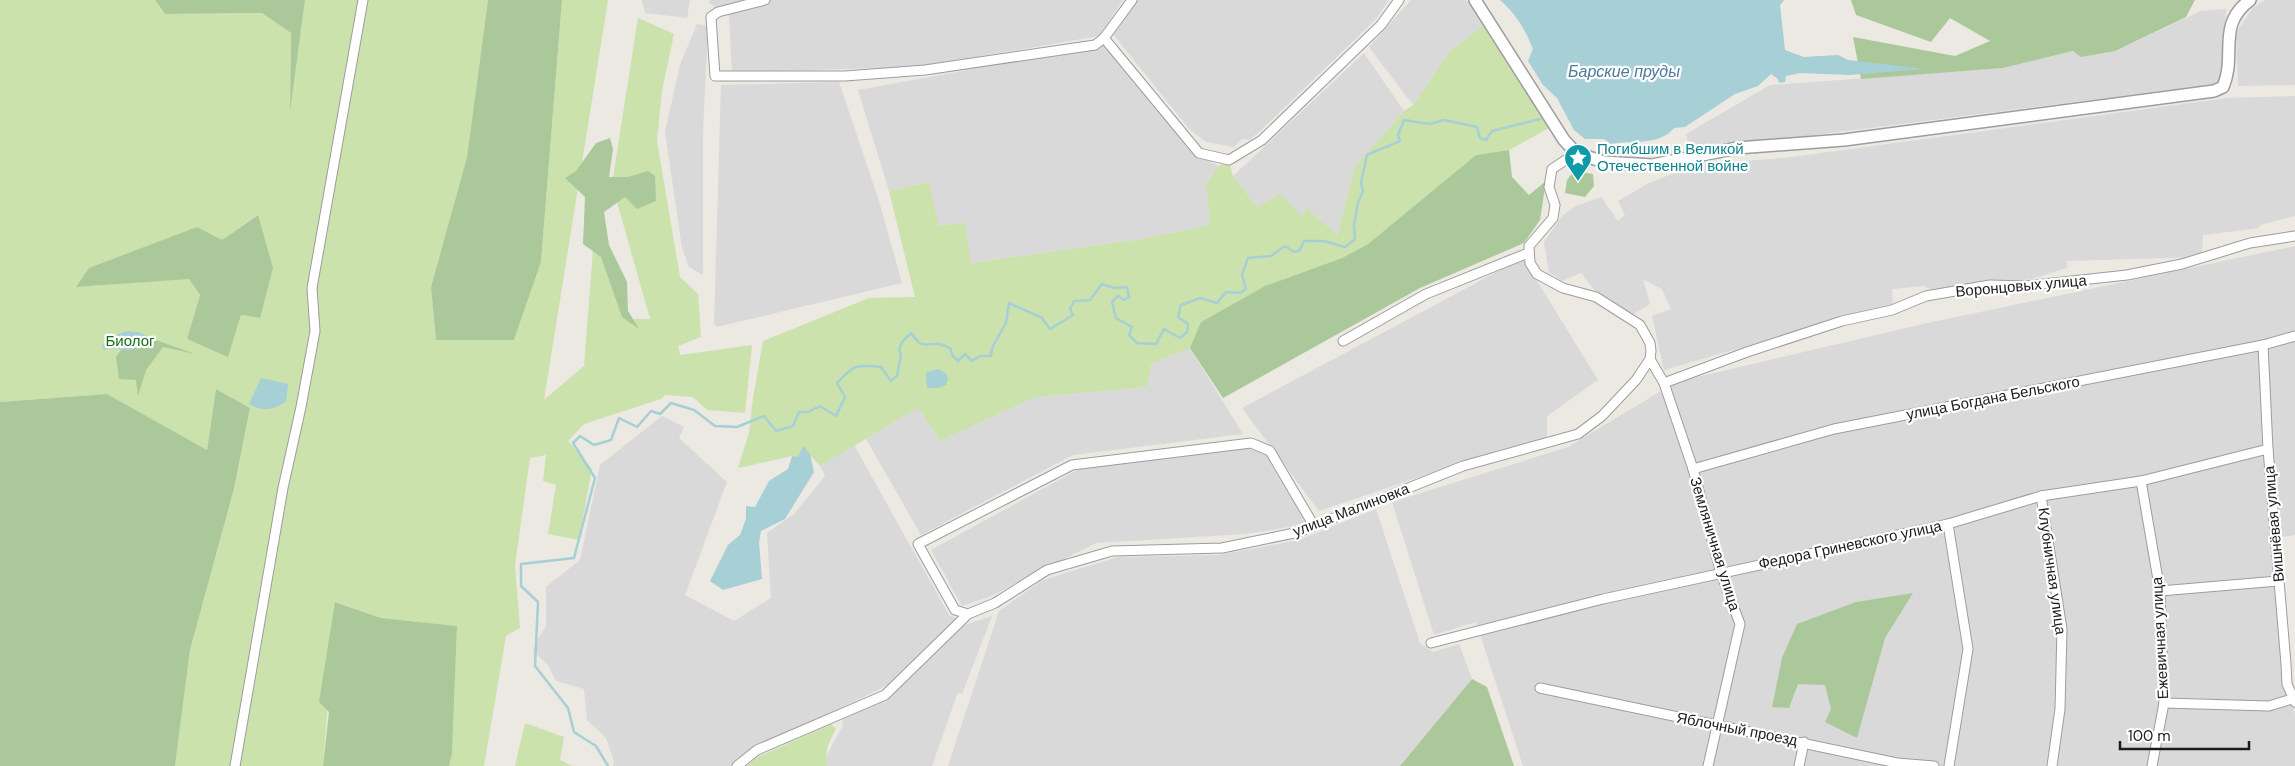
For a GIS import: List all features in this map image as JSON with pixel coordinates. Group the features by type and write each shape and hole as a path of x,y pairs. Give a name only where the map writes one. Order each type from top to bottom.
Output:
{"street":[{"path":"235,766 281,495 301,407 315,331 312,288 363,0"},
{"path":"765,0 718,12 711,17 715,76 845,76 925,70 1095,45 1104,38 1132,0"},
{"path":"1104,38 1199,153 1228,160 1262,140 1381,25 1399,0"},
{"path":"1475,0 1564,140 1576,153 1604,162 1652,165 1736,148 1844,140 2214,91 2223,87 2228,76 2228,34 2235,14 2250,0"},
{"path":"1576,153 1552,169 1549,186 1555,205 1553,218 1529,246 1530,263 1537,274 1563,288 1596,297 1640,325 1650,343 1650,359 1664,383"},
{"name":"Воронцовых улица","path":"1664,383 1842,320 1892,310 1926,296 1990,286 2025,286 2127,275 2182,264 2250,243 2295,236"},
{"path":"1343,341 1426,294 1528,253"},
{"name":"улица Богдана Бельского","path":"1693,469 1834,429 2263,344 2295,336"},
{"name":"Вишнёвая улица","path":"2263,344 2268,449 2278,581 2287,684 2294,701"},
{"name":"улица Малиновка","path":"968,614 995,603 1047,570 1112,551 1222,548 1299,532 1463,466 1578,434 1602,416 1636,380 1650,359"},
{"name":"Земляничная улица","path":"1664,383 1693,469 1721,572 1740,624 1708,766"},
{"path":"737,766 757,750 885,696 968,614 955,610 918,544 1072,465 1251,443 1270,451 1314,526"},
{"name":"Федора Гриневского улица","path":"1431,643 1721,572 1948,524 2041,496 2141,481 2268,449"},
{"name":"Ежевичная улица","path":"2141,481 2160,591 2164,703 2152,766"},
{"name":"Клубничная улица","path":"2041,496 2062,629 2060,709 2052,766"},
{"path":"1948,524 1968,650 1949,766"},
{"path":"2160,591 2278,581"},
{"name":"Яблочный проезд","path":"1540,688 1804,742 1897,764 1934,766"},
{"path":"2164,703 2269,706 2294,701"},
{"path":"1799,766 1804,742"}],"shaded area":[{"path":"642,0 690,0 687,18 645,13"},
{"path":"709,0 1123,0 1099,36 917,67 732,72 729,16 709,3"},
{"path":"1137,0 1389,0 1376,19 1259,132 1249,140 1242,139 1234,147 1206,142 1190,130 1113,34"},
{"path":"1411,0 1466,0 1487,23 1451,50 1413,105 1369,47"},
{"path":"2265,0 2295,0 2295,85 2238,86 2236,33 2253,8"},
{"path":"2226,9 2222,83 1690,151 1686,134 1770,85 2003,68 2073,51 2115,51 2201,11"},
{"path":"697,24 708,26 703,132 703,275 689,267 682,248 665,132 680,65"},
{"path":"1106,45 1192,153 1219,166 1206,185 1210,221 1206,226 1141,239 970,263 965,222 939,226 929,182 889,191 858,90"},
{"path":"1364,53 1404,111 1355,166 1337,235 1308,209 1302,216 1257,207 1233,176"},
{"path":"839,82 879,201 902,283 717,327 714,324 721,85"},
{"path":"2295,96 2295,216 2260,225 2259,228 2203,235 2202,257 2067,261 2067,268 2032,279 1932,290 1924,286 1892,289 1893,304 1664,370 1652,316 1671,309 1662,289 1643,279 1650,304 1632,315 1597,293 1581,273 1562,281 1549,272 1544,242 1562,216 1576,206 1601,197 1618,221 1625,215 1618,201 1649,183 1695,165 1784,158 2227,98"},
{"path":"2295,246 2295,535 2270,539 2295,717 2295,766 1523,766 1476,622 1434,635 1392,502 1568,447 1676,382 1923,324"},
{"path":"1523,258 1598,380 1547,416 1547,439 1507,454 1502,449 1319,511 1242,408"},
{"path":"1190,348 1243,434 1073,455 921,535 866,439 918,408 940,441 1036,397 1147,387 1151,364"},
{"path":"662,416 684,427 679,438 727,482 685,595 734,621 771,598 767,533 794,514 825,476 820,466 854,445 949,615 959,619 896,681 751,752 733,766 613,766 614,761 606,738 587,720 584,689 556,681 548,665 533,651 546,626 546,587 580,560 600,465"},
{"path":"1253,447 1267,453 1306,524 1246,534 1096,543 989,597 962,606 931,550 1079,469"},
{"path":"1376,509 1420,643 1433,652 1459,644 1472,679 1400,766 948,766 999,611 1043,580 1118,557 1218,555 1299,540"},
{"path":"992,616 962,694 958,692 932,766 827,766 826,757 842,727 843,719 888,699 962,626"}],"green space":[{"name":"Биолог","path":"0,0 155,0 165,14 262,13 291,33 290,105 305,0 488,0 467,157 431,287 436,340 514,340 541,262 562,0 608,0 544,400 584,366 593,250 601,257 628,319 650,319 612,184 638,18 674,34 662,91 657,141 680,277 698,294 701,337 678,346 680,355 752,345 745,413 707,410 693,397 665,395 661,399 584,424 568,441 592,469 579,540 548,534 556,485 543,481 546,455 530,458 515,565 520,628 506,636 484,766 449,766 452,754 457,626 381,618 336,602 323,766 175,766 190,650 234,490 250,408 216,389 207,450 107,394 0,402","holes":["257,215 260,318 241,315 228,356 187,339 200,295 189,278 77,287 89,268 222,240"]},
{"path":"155,0 305,0 290,111 291,33 262,13 165,14"},
{"path":"488,0 562,0 541,262 514,340 436,340 431,287 467,157"},
{"path":"1851,0 2195,0 2186,17 2115,51 2081,57 2073,51 2003,68 1861,79 1853,37 1955,56 1990,41 1950,18 1931,42 1856,15"},
{"path":"1487,23 1551,127 1509,150 1476,155 1368,244 1342,258 1265,286 1202,322 1190,348 1151,364 1147,387 1036,397 940,441 918,408 820,466 803,447 798,458 792,456 738,468 749,433 763,341 869,298 915,297 889,191 929,182 939,226 965,222 971,263 1141,239 1206,226 1210,221 1206,185 1219,166 1229,160 1233,176 1257,207 1281,194 1302,216 1307,208 1337,235 1355,166 1404,111 1413,105 1451,50"},
{"path":"610,138 613,149 609,177 628,177 648,171 655,176 656,201 637,209 625,197 604,212 609,245 627,282 628,311 639,329 622,317 601,257 583,244 585,197 565,178 576,171 596,143"},
{"path":"1509,150 1512,177 1529,195 1546,181 1540,220 1524,243 1420,288 1223,398 1190,348 1201,322 1265,286 1342,258 1368,244 1476,155"},
{"path":"1574,171 1593,174 1594,186 1585,197 1565,193 1567,180"},
{"path":"258,215 273,268 260,318 241,315 228,357 187,339 200,295 189,279 76,287 89,268 197,227 222,240"},
{"name":"Биолог","path":"133,334 195,354 163,347 146,370 138,396 136,380 119,379 116,357"},
{"path":"216,389 250,408 234,489 190,650 175,766 0,766 0,402 107,394 207,450"},
{"path":"1913,593 1885,638 1857,738 1825,722 1831,709 1825,685 1798,684 1789,708 1772,707 1782,658 1797,624 1856,602"},
{"path":"335,602 381,618 457,626 452,754 449,766 323,766 329,712 319,702"},
{"path":"1472,679 1487,687 1514,766 1400,766"},
{"path":"525,723 564,737 560,760 572,766 515,766"},
{"path":"831,724 836,729 829,742 827,766 747,766 756,758"}],"water":[{"name":"Барские пруды","path":"1500,0 1784,0 1780,5 1785,50 1804,57 1838,55 1848,60 1925,69 1850,75 1800,73 1786,76 1785,82 1779,83 1777,78 1771,74 1758,86 1735,94 1685,127 1674,128 1661,138 1611,144 1604,139 1585,139 1574,130 1557,98 1543,85 1528,61 1533,49 1523,28 1511,11"},
{"path":"127,331 138,332 155,339 132,350 112,348 104,350 102,346 108,338"},
{"path":"938,369 946,373 948,379 946,385 938,388 927,388 926,373"},
{"path":"261,378 288,384 286,402 268,409 249,404"},
{"path":"803,446 810,454 814,472 785,519 761,531 759,543 762,579 723,590 710,581 728,545 740,535 746,519 746,506 755,507 769,481 788,469 792,456 798,457"}],"waterway":[{"path":"608,766 596,746 574,732 568,708 535,666 538,602 521,586 521,564 574,558 595,478 573,443 580,436 594,445 611,440 619,418 637,427 651,411 660,414 671,403 694,410 715,426 737,427 764,416 776,431 793,426 799,412 808,412 820,406 836,416 845,397 837,383 847,372 861,366 881,367 891,381 897,376 901,354 899,350 902,342 911,333 921,344 938,344 950,348 953,356 958,361 965,354 972,361 980,356 991,356 992,348 1006,323 1009,303 1042,318 1050,329 1073,315 1070,309 1074,301 1090,300 1102,284 1114,288 1127,287 1129,297 1124,300 1118,296 1112,302 1116,318 1132,327 1129,335 1137,343 1156,344 1164,329 1180,338 1187,332 1188,324 1178,317 1181,305 1200,298 1217,303 1226,292 1240,293 1246,289 1242,275 1248,258 1271,256 1285,246 1294,252 1300,250 1304,241 1324,241 1345,247 1355,239 1354,225 1358,202 1363,192 1361,183 1367,155 1400,141 1398,135 1404,120 1430,124 1444,120 1477,127 1480,138 1486,140 1492,131 1540,119"}],"place":[{"name":"Погибшим в Великой Отечественной войне","path":"1578,182"}]}
